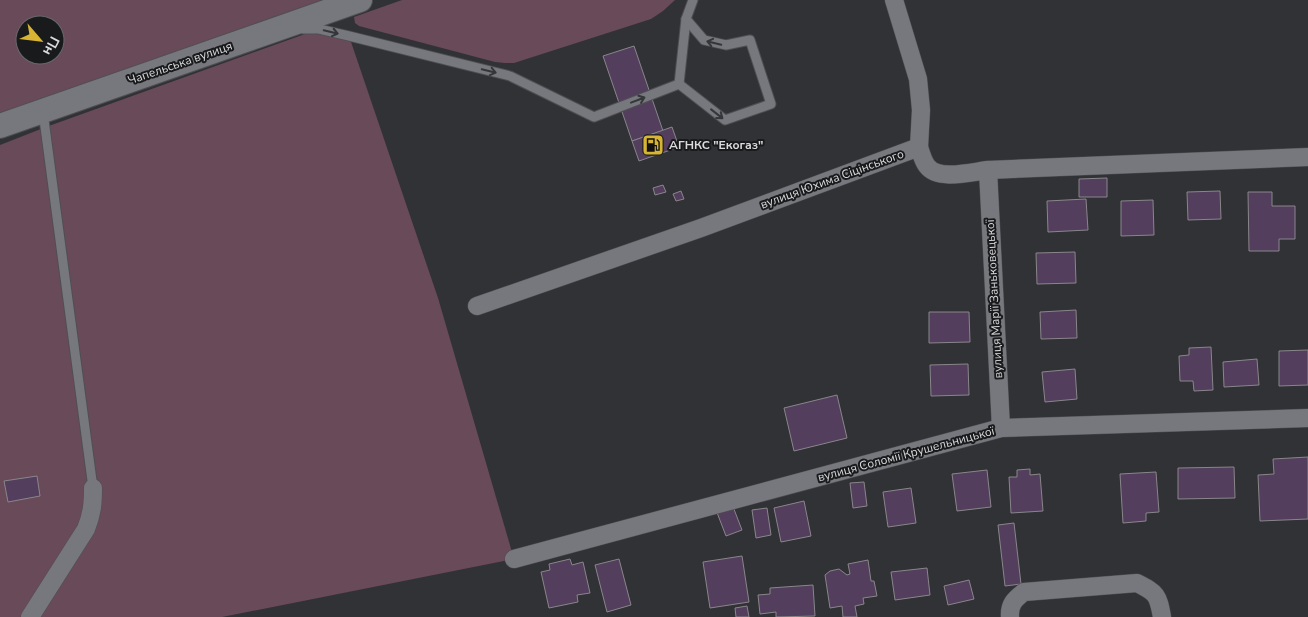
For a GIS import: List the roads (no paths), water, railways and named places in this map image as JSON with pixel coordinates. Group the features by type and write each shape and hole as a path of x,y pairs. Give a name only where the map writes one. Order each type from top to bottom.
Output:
{"main road":[{"name":"Чапельська вулиця","path":"0,126 360,0"}],"street":[{"path":"894,0 920,90 919,147"},
{"name":"вулиця Юхима Сіцінського","path":"477,306 701,228 919,147 926,165 931,170 937,173 951,174 988,170 1308,156"},
{"name":"вулиця Марії Заньковецької","path":"988,170 1001,428"},
{"name":"вулиця Соломії Крушельницької","path":"514,558 1001,428 1308,418"},
{"path":"30,617 86,529 91,517 93,488"},
{"path":"1010,617 1014,599 1024,592 1137,582 1148,588 1158,598 1162,617"}],"lane":[{"path":"679,84 686,20 693,0"},
{"path":"679,84 726,120 771,104 750,40 726,46 704,40 686,20"},
{"path":"283,28 320,29 510,76 594,117 679,84"},
{"path":"43,110 93,488"}],"place":[{"name":"АГНКС \"Екогаз\"","path":"653,145"}]}
